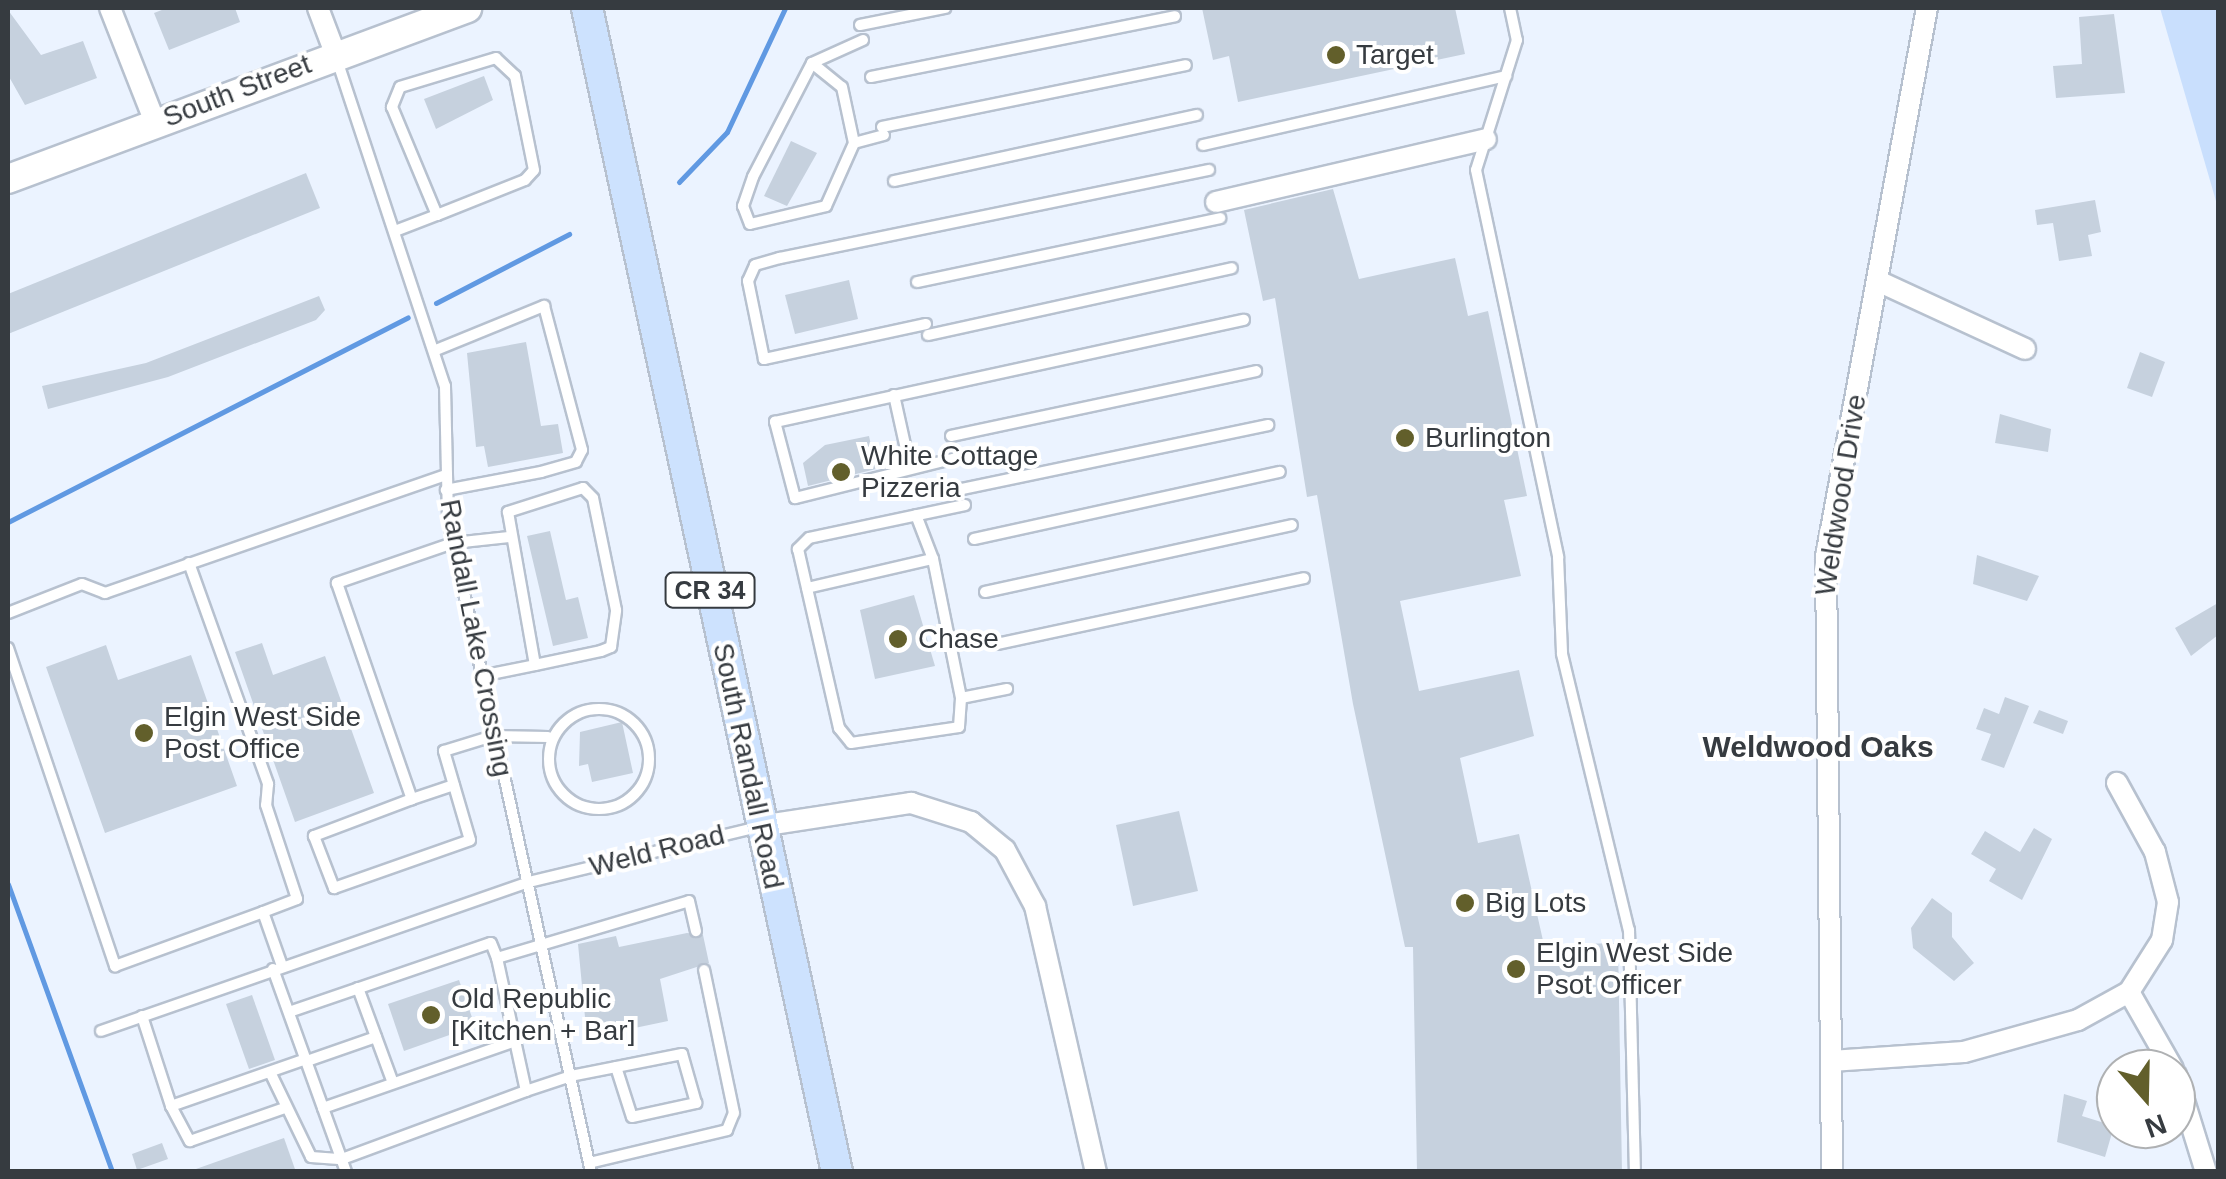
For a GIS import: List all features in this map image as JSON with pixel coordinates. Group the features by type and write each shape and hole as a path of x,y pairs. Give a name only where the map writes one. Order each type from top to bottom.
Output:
{"main road":[{"name":"South Randall Road","path":"588,8 837,1172"}],"street":[{"path":"110,8 155,122"},
{"path":"318,8 335,54"},
{"name":"South Street","path":"8,179 467,8"},
{"name":"Weldwood Drive","path":"1832,1172 1823,600 1878,281 1931,9"},
{"path":"1218,210 1486,139"},
{"path":"1878,281 2025,348"},
{"path":"1830,1061 1964,1052 2078,1020 2129,992 2162,940 2168,902 2154,852 2116,782"},
{"name":"Weld Road","path":"760,826 911,803 971,822 1005,850 1035,906 1096,1172"},
{"path":"2129,992 2162,1049"},
{"path":"2196,1140 2206,1172"}],"lane":[{"path":"860,25 945,8"},
{"path":"1510,8 1517,40 1476,170 1558,557 1562,654 1629,930 1635,1172"},
{"path":"871,77 1175,16"},
{"path":"812,63 842,88 854,143 826,206 750,224 743,206 753,177 812,63 863,40"},
{"name":"Randall Lake Crossing","path":"335,54 436,350 453,543 590,1167"},
{"path":"396,230 436,215 526,180 536,160 515,76 496,58 468,60 400,88 392,107 436,215"},
{"path":"854,143 883,131 1186,65"},
{"path":"1203,145 1506,76"},
{"path":"894,181 1197,115"},
{"path":"1209,170 755,265 748,281 764,360 1232,268"},
{"path":"917,282 1218,210"},
{"path":"436,350 544,306 582,450 576,462 446,490"},
{"path":"956,458 910,467 894,480 795,498 775,422 1244,320"},
{"path":"950,436 1256,371"},
{"path":"894,396 910,467"},
{"path":"962,489 1268,425"},
{"path":"974,539 1280,472"},
{"path":"8,612 82,584 105,593 446,475"},
{"path":"481,676 534,665 610,646 616,610 593,498 582,488 508,512 509,536 534,665"},
{"path":"916,515 933,560 961,698 959,727 850,742 839,728 798,548 809,538 916,515 965,505"},
{"path":"985,592 1292,525"},
{"path":"412,799 337,583 453,543 509,536"},
{"path":"807,588 933,560"},
{"path":"8,648 115,966 297,899 266,806 268,784 189,563"},
{"path":"997,644 1304,578"},
{"path":"961,698 1007,689"},
{"path":"626,712 645,755 648,782 638,798 598,810 566,804 548,737 559,721 626,712"},
{"path":"454,785 314,836 334,888 470,840 454,785 444,751 493,736 548,737"},
{"name":"Weld Road","path":"101,1030 529,882 760,826"},
{"path":"497,958 689,901 696,931"},
{"path":"264,912 289,1012 346,1172"},
{"path":"289,1012 490,943 497,958 526,1091"},
{"path":"590,1167 727,1130 734,1113 704,970"},
{"path":"358,988 393,1083"},
{"path":"142,1016 171,1106 190,1142 285,1108"},
{"path":"171,1106 376,1037"},
{"path":"324,1108 515,1041"},
{"path":"270,1072 307,1155 342,1159 526,1091 616,1067 690,1058 696,1103 632,1117 616,1067"}],"shaded area":[{"path":"2160,8 2218,8 2218,208"}],"building":[{"path":"167,8 235,8 240,22 169,50 154,13"},
{"name":"Target","path":"1202,8 1455,8 1465,54 1238,102 1229,56 1213,60"},
{"path":"8,10 41,55 83,41 97,78 25,105 8,75"},
{"path":"2114,14 2125,93 2056,98 2053,66 2082,64 2079,17"},
{"path":"484,76 493,100 436,129 424,99"},
{"path":"791,141 817,153 787,206 764,196"},
{"path":"306,173 320,208 8,334 8,294"},
{"path":"1333,189 1359,279 1455,258 1468,316 1488,311 1527,496 1504,500 1521,576 1400,601 1419,691 1519,670 1534,736 1460,758 1478,843 1519,834 1544,945 1618,943 1622,1172 1417,1172 1413,947 1405,947 1353,704 1317,495 1307,497 1275,298 1263,301 1244,210"},
{"path":"2095,200 2101,232 2088,235 2092,256 2059,261 2053,223 2037,225 2035,210"},
{"path":"849,280 858,319 795,334 785,295"},
{"path":"319,296 325,310 316,320 168,377 48,409 42,386 146,363"},
{"path":"526,342 541,426 558,424 563,453 488,467 484,446 476,447 467,353"},
{"path":"2140,352 2165,362 2152,397 2127,388"},
{"path":"2000,414 2051,429 2048,452 1995,443"},
{"name":"White Cottage Pizzeria","path":"869,436 876,469 808,486 803,463 825,445"},
{"path":"550,531 566,600 578,597 588,638 553,646 527,536"},
{"path":"1977,555 2039,576 2027,601 1973,584"},
{"name":"Chase","path":"914,595 935,666 875,679 860,610"},
{"path":"2218,603 2218,635 2191,656 2175,628"},
{"path":"262,643 273,675 325,656 374,793 295,822 235,652"},
{"name":"Elgin West Side Post Office","path":"106,645 118,680 191,655 237,786 105,833 46,667"},
{"path":"2005,697 2029,706 2004,768 1981,760 1991,734 1976,729 1984,708 1999,714"},
{"path":"2039,710 2068,721 2063,734 2033,723"},
{"path":"622,722 633,773 592,782 588,764 579,766 580,732"},
{"path":"1179,811 1198,891 1133,906 1116,825"},
{"path":"2034,828 2052,839 2022,900 1989,881 1996,869 1971,854 1985,831 2020,852"},
{"path":"1932,898 1952,913 1952,937 1974,963 1954,981 1913,948 1911,928"},
{"path":"687,933 703,935 709,963 660,979 668,1021 587,1038 578,944 616,936 619,947"},
{"name":"Old Republic [Kitchen + Bar]","path":"459,980 475,1026 404,1051 388,1004"},
{"path":"252,995 275,1060 249,1069 226,1004"},
{"path":"2064,1094 2087,1101 2082,1116 2096,1120 2096,1149 2107,1149 2105,1157 2057,1142"},
{"path":"284,1138 296,1172 196,1172 196,1169"},
{"path":"162,1143 168,1159 137,1170 132,1154"}],"waterway":[{"path":"679,182 727,132 785,8"},
{"path":"436,303 569,234"},
{"path":"8,522 408,317"},
{"path":"8,884 112,1172"}],"place":[{"name":"Target","path":"1336,55"},
{"name":"Burlington","path":"1405,438"},
{"name":"White Cottage Pizzeria","path":"841,472"},
{"name":"Chase","path":"898,639"},
{"name":"Elgin West Side Post Office","path":"144,733"},
{"name":"Big Lots","path":"1465,903"},
{"name":"Elgin West Side Psot Officer","path":"1516,969"},
{"name":"Old Republic [Kitchen + Bar]","path":"431,1015"}],"district":[{"name":"Weldwood Oaks","path":"1818,747"}]}
